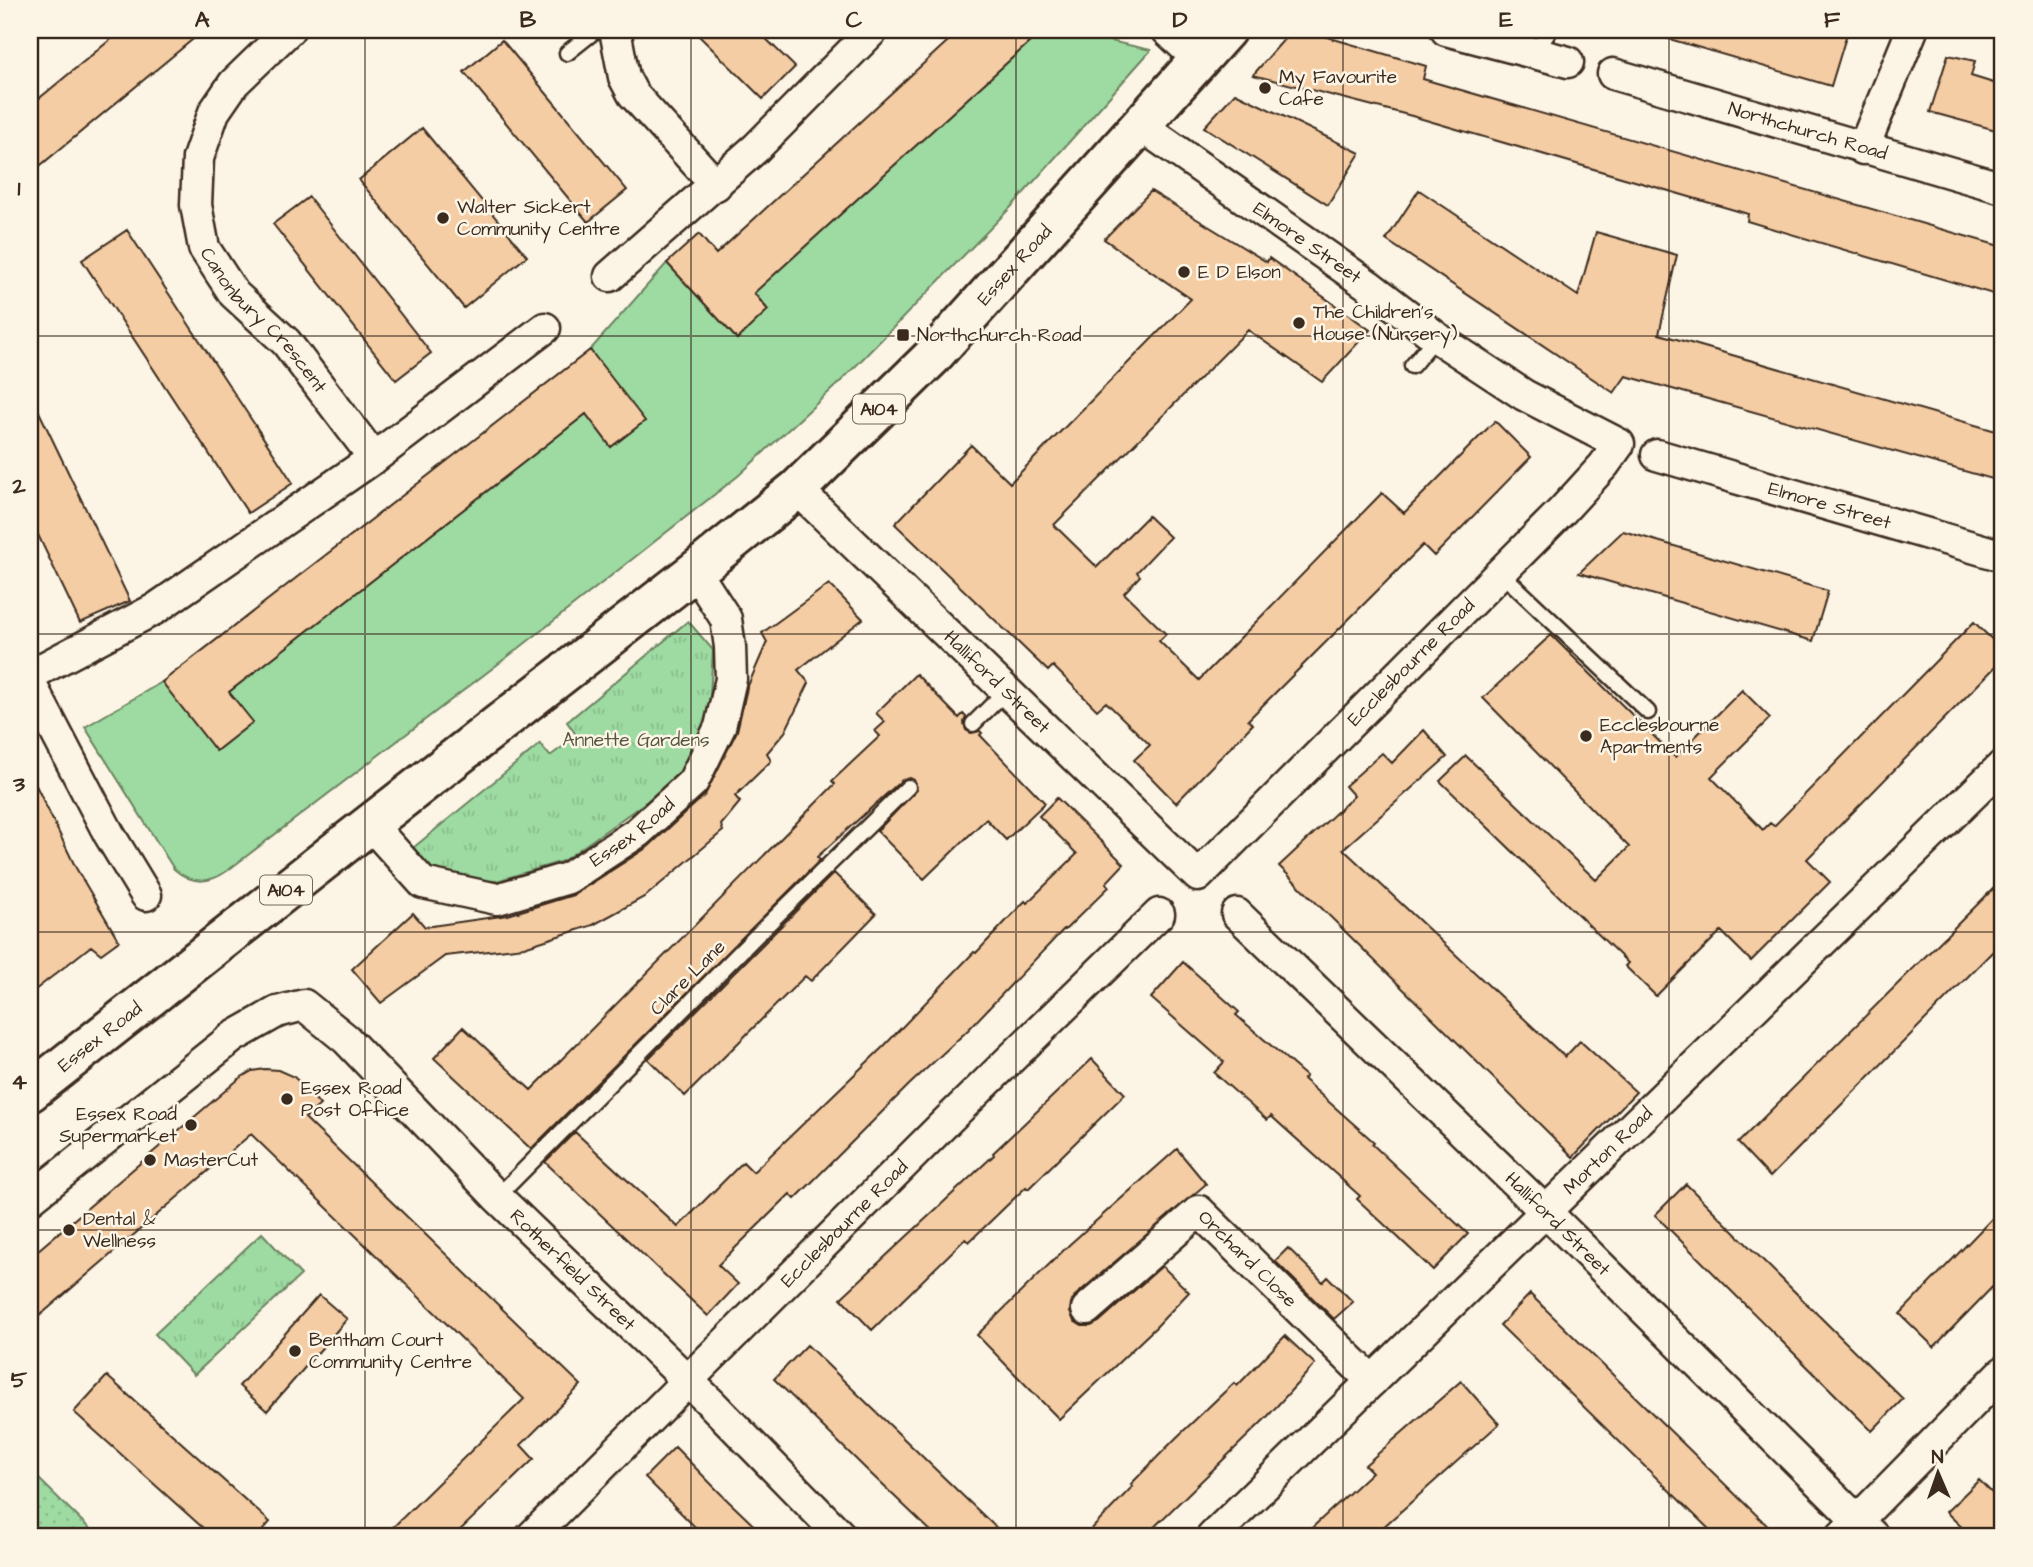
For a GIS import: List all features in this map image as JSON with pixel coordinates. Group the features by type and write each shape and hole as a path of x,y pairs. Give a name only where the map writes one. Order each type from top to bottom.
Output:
{"main road":[{"name":"Essex Road","path":"30,1093 797,489 931,358 1226,30"}],"street":[{"name":"Canonbury Crescent","path":"289,30 234,83 214,112 198,158 196,205 204,248 234,294 286,342 374,458"},
{"path":"615,30 624,77 633,94 716,185"},
{"path":"610,276 756,148 873,30"},
{"path":"1167,30 1200,61"},
{"path":"1446,30 1543,41 1568,62"},
{"path":"1863,149 1912,30"},
{"name":"Northchurch Road","path":"1614,75 2003,188"},
{"name":"Elmore Street","path":"1140,125 1368,285 1436,337 1524,395 1619,444"},
{"path":"30,675 155,609 374,458 545,328"},
{"name":"Ecclesbourne Road","path":"1198,876 1562,511 1604,465 1619,444"},
{"name":"Elmore Street","path":"1657,455 2003,556"},
{"name":"Halliford Street","path":"797,489 1198,876"},
{"name":"Essex Road","path":"370,824 423,883 496,899 568,878 638,832 693,782 720,727 731,679 726,619 695,571"},
{"path":"30,683 109,834 146,895"},
{"name":"Morton Road","path":"1212,1537 2003,765"},
{"name":"Ecclesbourne Road","path":"531,1537 949,1119 1159,914"},
{"name":"Halliford Street","path":"1237,914 1546,1212 1858,1532"},
{"name":"Rotherfield Street","path":"30,1199 233,1037 277,1012 304,1005 346,1039 497,1197 688,1382 842,1537"},
{"name":"Orchard Close","path":"1087,1309 1199,1210 1372,1381"},
{"path":"1858,1532 2003,1372"}],"lane":[{"path":"566,52 596,30"},
{"path":"1412,366 1436,337"},
{"path":"1500,572 1648,712"},
{"path":"973,724 1007,690"},
{"name":"Clare Lane","path":"497,1197 908,787"}],"green space":[{"path":"1043,30 1061,30 1151,50 1013,205 842,380 738,476 523,645 227,871 207,880 193,880 174,869 85,727 162,682 216,750 252,722 229,692 586,414 611,447 644,421 590,350 667,263 737,339 768,310 754,293"},
{"name":"Annette Gardens","path":"688,621 713,650 709,711 684,775 563,861 497,881 434,878 408,852 540,744 550,756 577,736 567,722"},
{"path":"262,1233 301,1275 194,1375 155,1334"},
{"path":"32,1472 98,1537 30,1537"}],"building":[{"path":"122,30 204,30 30,174 30,106"},
{"path":"693,30 757,30 795,67 763,99"},
{"path":"960,30 1043,30 754,293 768,310 737,339 667,263 699,234 716,254"},
{"path":"1292,30 1303,30 1426,66 1423,79 2003,247 2003,297 1747,221 1748,214 1412,116 1253,75"},
{"path":"1667,30 1848,30 1831,86 1666,38"},
{"path":"502,40 627,190 588,222 464,72"},
{"path":"1948,55 1975,61 1971,76 2003,86 2003,132 1930,112"},
{"path":"1235,93 1360,153 1328,205 1204,127"},
{"name":"Walter Sickert Community Centre","path":"422,128 527,256 464,308 359,180"},
{"path":"1419,190 1578,296 1596,232 1677,255 1659,334 2003,433 2003,482 1626,376 1614,393 1386,240"},
{"path":"1151,191 1267,262 1269,258 1370,330 1322,382 1248,330 1054,525 1097,567 1148,516 1170,537 1137,572 1140,576 1124,593 1166,634 1159,641 1199,680 1382,493 1404,513 1495,421 1531,457 1434,556 1423,545 1248,720 1253,724 1176,803 1134,760 1150,745 1106,702 1097,710 1053,666 1048,671 895,524 971,445 1010,483 1191,299 1104,239"},
{"path":"309,197 431,353 396,380 273,224"},
{"path":"127,230 293,483 248,513 82,260"},
{"path":"590,350 645,421 611,447 586,414 229,692 253,722 216,751 162,682"},
{"path":"30,393 130,601 80,623 30,518"},
{"path":"1623,531 1828,591 1813,641 1579,573"},
{"path":"829,584 863,619 798,670 809,683 785,732 767,753 771,761 735,796 740,802 721,825 723,831 646,896 593,925 524,947 445,956 381,1003 352,969 413,913 425,927 508,915 573,895 648,847 705,795 737,731 747,688 767,642 762,633"},
{"path":"1974,622 2003,650 2003,659 1807,859 1830,882 1751,961 1721,931 1656,996 1625,966 1628,963 1440,781 1466,756 1596,880 1629,847 1483,698 1551,635 1675,757 1742,690 1770,718 1711,777 1763,830 1770,823 1774,826"},
{"path":"916,674 959,718 963,714 966,717 966,730 982,733 980,735 1045,803 1006,840 986,819 924,879 877,831 917,790 914,780 902,780 817,857 820,860 531,1149 434,1058 463,1027 531,1090 835,784 832,781 880,736 875,731 885,722 876,713"},
{"path":"1424,730 1447,757 1343,849 1565,1057 1580,1041 1636,1092 1573,1157 1279,866 1354,796 1345,786 1382,753 1392,763"},
{"path":"30,773 76,868 119,941 101,954 91,946 30,994"},
{"path":"1057,798 1124,864 1106,883 1109,887 795,1199 790,1194 718,1265 738,1284 708,1316 545,1162 575,1132 678,1227 743,1162 753,1172 884,1046 1025,901 1027,903 1077,854 1039,816"},
{"path":"834,873 876,914 811,981 805,976 685,1096 648,1059"},
{"path":"2003,879 2003,941 1770,1177 1738,1143"},
{"path":"1183,962 1239,1012 1236,1015 1306,1076 1303,1079 1374,1142 1372,1144 1468,1234 1433,1270 1357,1199 1360,1196 1271,1116 1267,1120 1214,1073 1224,1062 1151,998"},
{"path":"1092,1059 1125,1094 1028,1189 1026,1187 969,1242 965,1239 872,1330 841,1298"},
{"path":"278,1070 294,1077 306,1088 320,1105 305,1118 581,1385 521,1445 534,1459 453,1537 383,1537 524,1399 251,1134 30,1324 30,1257 240,1078 252,1071"},
{"path":"1177,1149 1206,1184 1075,1296 1070,1312 1074,1321 1082,1326 1099,1322 1162,1266 1189,1292 1059,1419 977,1335 1070,1244"},
{"path":"1686,1184 1903,1399 1872,1431 1655,1215"},
{"path":"2003,1207 2003,1276 1934,1347 1900,1314"},
{"path":"1288,1248 1323,1282 1328,1277 1353,1302 1334,1319 1275,1261"},
{"path":"1530,1294 1779,1537 1717,1537 1500,1325"},
{"name":"Bentham Court Community Centre","path":"319,1295 347,1319 267,1411 239,1386"},
{"path":"1285,1336 1315,1364 1267,1417 1144,1537 1084,1537 1176,1438 1234,1383 1237,1386"},
{"path":"807,1345 1006,1537 937,1537 870,1473 774,1379"},
{"path":"107,1376 270,1522 257,1537 213,1537 74,1412"},
{"path":"1461,1381 1499,1424 1372,1537 1302,1537 1372,1472 1365,1465"},
{"path":"675,1447 766,1537 705,1537 645,1477"},
{"path":"1979,1480 2003,1504 2003,1537 1972,1537 1946,1512"}],"place":[{"name":"My Favourite Cafe","path":"1265,88"},
{"name":"Walter Sickert Community Centre","path":"443,218"},
{"name":"E D Elson","path":"1184,272"},
{"name":"The Children's House (Nursery)","path":"1299,323"},
{"name":"Northchurch Road","path":"903,335"},
{"name":"Ecclesbourne Apartments","path":"1586,736"},
{"name":"Essex Road Post Office","path":"287,1099"},
{"name":"Essex Road Supermarket","path":"191,1125"},
{"name":"MasterCut","path":"150,1160"},
{"name":"Dental & Wellness","path":"69,1230"},
{"name":"Bentham Court Community Centre","path":"295,1351"}]}
